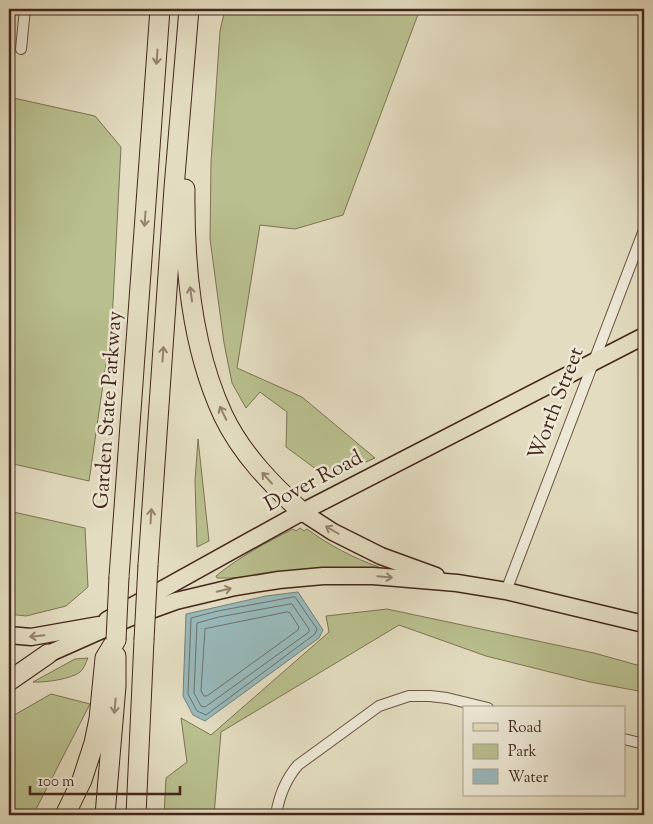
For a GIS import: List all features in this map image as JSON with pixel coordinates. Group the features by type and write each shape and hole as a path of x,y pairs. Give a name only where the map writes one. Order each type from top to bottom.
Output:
{"highway":[{"name":"Garden State Parkway","path":"105,815 116,686 119,577 160,9"},
{"path":"136,815 148,565 174,188 189,9"},
{"path":"185,64 191,95 185,185 187,256 190,291 201,352 216,398 234,434 259,469 302,512"},
{"path":"65,815 82,780 94,743 100,712 105,658 116,640"},
{"path":"9,681 48,654"},
{"path":"58,815 73,798"}],"main road":[{"name":"Dover Road","path":"9,674 302,512 644,336"},
{"path":"302,512 333,532 381,556 457,583"},
{"path":"48,654 129,618 176,601 252,584 323,576 373,576 457,583 506,592 644,624"},
{"path":"9,635 31,637 99,625"}],"street":[{"path":"21,48 25,9"},
{"name":"Worth Street","path":"506,592 644,230"},
{"path":"276,815 285,784 298,765 379,706 409,696 430,696 478,706"},
{"path":"626,740 644,744"}],"green space":[{"path":"225,9 420,9 343,215 295,229 260,225 237,368 302,397 375,458 328,478 286,447 287,412 260,392 246,408 232,383 224,343 210,239 211,162 220,31"},
{"path":"9,97 95,116 121,147 112,322 89,481 9,463"},
{"path":"198,439 209,541 197,547 195,481"},
{"path":"9,511 85,528 88,587 66,606 26,616 9,614"},
{"path":"300,528 304,531 307,529 341,551 379,567 377,571 286,572 217,578 216,576 234,562 253,550 293,529 296,531"},
{"path":"387,609 594,653 644,667 644,692 590,682 486,656 399,625 221,732 214,815 164,815 166,778 187,762 181,718 211,735 329,632 326,616"},
{"path":"88,658 83,669 71,677 33,682 75,659"},
{"path":"51,694 90,704 33,815 9,815 9,718"}],"water":[{"path":"298,592 323,630 319,638 205,721 193,715 183,696 186,614 266,596"}]}
